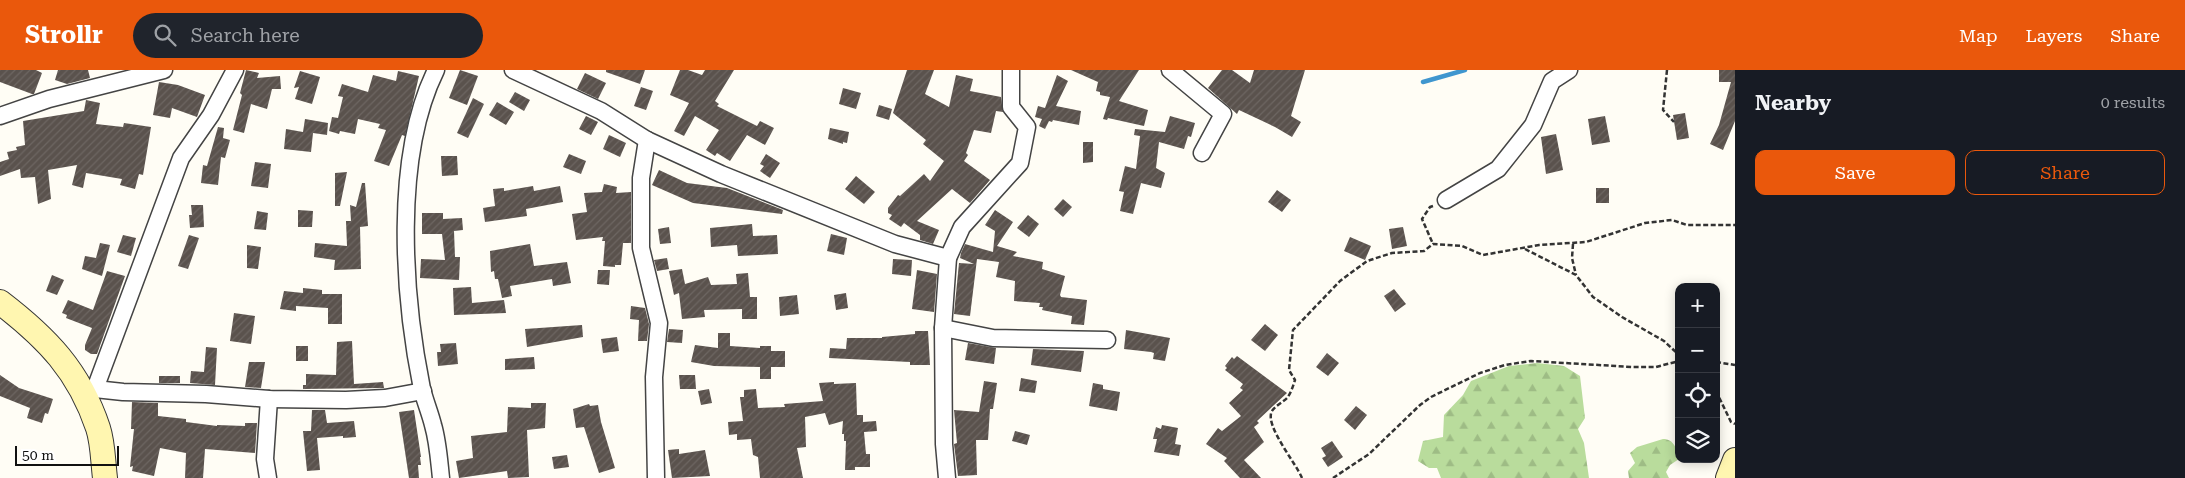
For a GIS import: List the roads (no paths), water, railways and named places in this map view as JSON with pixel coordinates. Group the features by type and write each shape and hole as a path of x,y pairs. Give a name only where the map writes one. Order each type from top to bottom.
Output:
{"street":[{"path":"0,116 115,76 164,70"},
{"path":"89,391 181,158 211,115 235,70"},
{"path":"436,70 422,110 406,192 408,289 423,391 434,426 442,478"},
{"path":"513,70 601,111 648,140 721,174 895,244 948,258"},
{"path":"947,478 944,444 943,328 948,258 962,228 1020,163 1027,127 1011,107 1011,70"},
{"path":"1170,70 1223,114 1202,153"},
{"path":"1446,200 1498,169 1533,125 1552,82 1569,70"},
{"path":"648,140 641,178 640,248 659,323 654,377 656,478"},
{"path":"0,302 30,326 60,355 89,391 99,429 105,478"},
{"path":"943,328 993,338 1107,340"},
{"path":"89,391 206,394 269,399 346,400 385,398 423,391"},
{"path":"268,478 265,459 269,399"},
{"path":"1728,478 1735,460"}],"waterway":[{"path":"1423,82 1465,70"}]}
